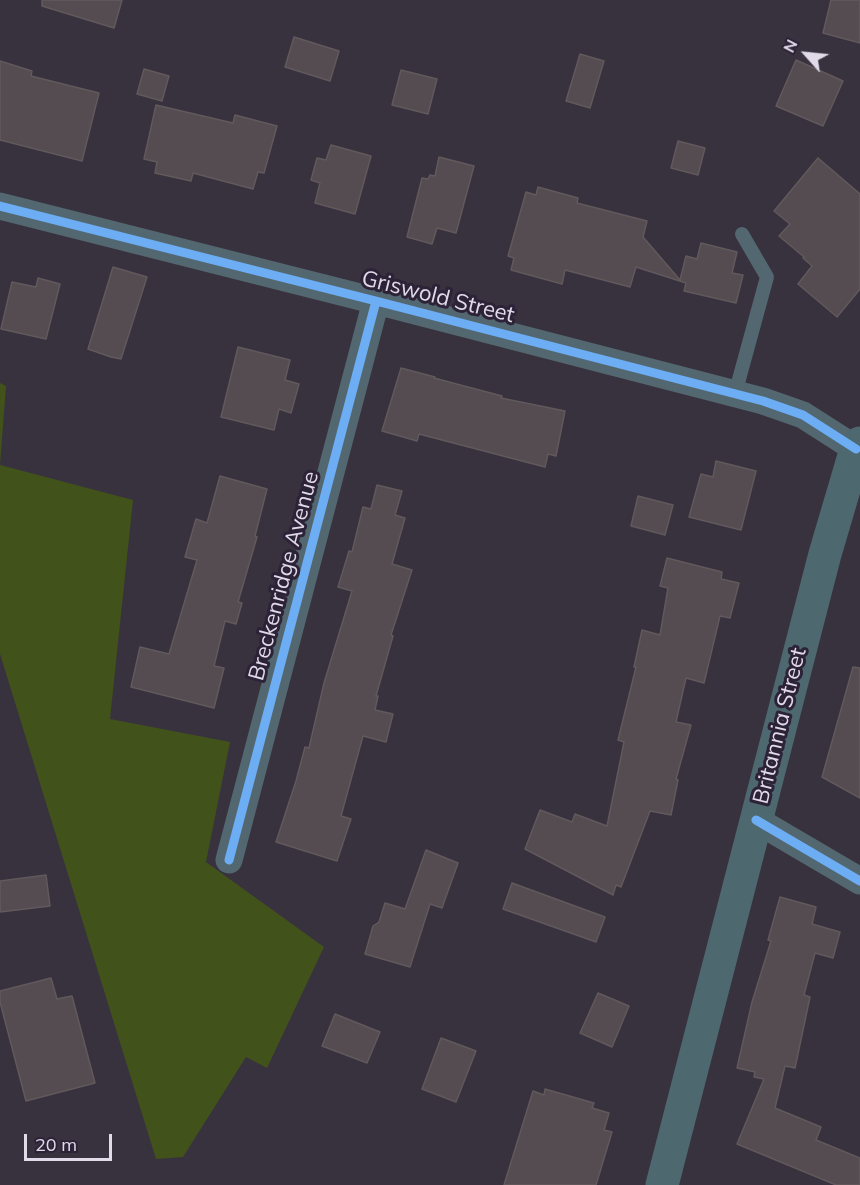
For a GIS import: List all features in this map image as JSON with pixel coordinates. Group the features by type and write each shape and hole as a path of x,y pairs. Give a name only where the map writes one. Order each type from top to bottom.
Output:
{"main road":[{"name":"Britannia Street","path":"662,1185 825,554 858,446"}],"street":[{"name":"Griswold Street","path":"0,206 763,401 803,415 858,446"},
{"name":"Breckenridge Avenue","path":"229,860 376,301"},
{"path":"756,820 860,881"}],"lane":[{"path":"735,394 767,277 742,234"}],"green space":[{"path":"0,383 6,386 0,465"},
{"path":"0,465 133,500 110,719 230,742 206,862 324,947 267,1068 246,1057 183,1157 156,1159 0,654"}],"building":[{"path":"42,0 122,0 114,28 42,6"},
{"path":"831,0 860,0 860,43 823,33"},
{"path":"294,37 339,51 330,81 285,67"},
{"path":"580,54 604,61 590,108 566,101"},
{"path":"796,60 843,81 823,126 776,106"},
{"path":"0,61 32,71 31,76 99,93 82,161 0,140"},
{"path":"144,69 169,76 162,101 137,94"},
{"path":"401,70 437,79 428,114 392,105"},
{"path":"156,105 233,123 235,115 277,126 264,173 258,172 253,189 193,173 191,181 155,173 157,162 144,159"},
{"path":"678,141 705,148 698,175 671,168"},
{"path":"331,145 371,156 355,214 315,203 320,183 311,180 317,158 326,160"},
{"path":"439,157 474,166 456,233 437,228 432,244 407,237 422,178 428,179 430,175 435,176"},
{"path":"818,158 860,194 860,289 837,317 798,284 812,266 779,236 790,224 774,211"},
{"path":"538,187 578,198 577,203 647,221 643,237 680,280 686,256 697,259 701,243 737,252 732,273 743,275 736,303 684,291 686,283 636,267 630,287 565,270 562,284 511,270 514,258 508,256 526,192 536,195"},
{"path":"113,267 147,277 121,359 88,349"},
{"path":"38,278 60,284 46,339 1,329 12,282 36,287"},
{"path":"238,347 290,360 285,380 299,384 291,413 279,409 274,430 221,417"},
{"path":"401,368 502,396 501,398 565,411 556,456 548,454 545,467 419,434 417,441 382,431"},
{"path":"716,461 756,471 741,530 689,517 701,474 713,477"},
{"path":"220,476 267,489 255,536 257,537 238,602 242,603 236,624 225,621 214,666 224,668 214,708 131,687 140,647 169,654 197,560 185,557 196,519 207,523"},
{"path":"377,485 402,491 395,515 405,518 392,564 412,570 391,635 393,636 376,696 378,696 375,710 393,714 386,742 363,736 341,816 351,819 337,861 276,842 305,747 309,748 324,683 352,591 338,587 349,551 352,552 363,507 371,509"},
{"path":"638,496 673,505 665,535 631,526"},
{"path":"667,558 722,572 721,579 739,583 730,618 720,616 704,683 686,678 676,722 691,725 676,779 678,780 671,815 650,811 621,887 616,885 613,895 525,849 540,810 572,822 575,814 607,826 624,742 618,740 636,667 634,667 642,630 660,635 668,588 660,586"},
{"path":"853,667 860,668 860,798 822,777"},
{"path":"426,850 458,863 442,908 430,904 410,967 365,954 373,926 379,922 385,903 405,909"},
{"path":"46,875 50,906 0,912 0,881"},
{"path":"512,883 605,917 596,942 503,909"},
{"path":"780,897 816,907 812,924 840,932 833,958 815,953 804,995 810,997 795,1068 785,1066 775,1108 821,1127 816,1140 860,1158 860,1185 836,1185 737,1144 764,1079 754,1077 755,1072 737,1068 752,1002 771,941 768,940"},
{"path":"51,978 57,999 72,996 95,1083 26,1101 0,1002 0,991"},
{"path":"598,993 629,1006 612,1047 580,1033"},
{"path":"335,1014 380,1032 367,1063 322,1046"},
{"path":"441,1038 476,1051 456,1102 422,1089"},
{"path":"545,1089 594,1103 592,1108 609,1113 604,1130 612,1132 596,1185 504,1185 533,1091 544,1095"}],"cycle path":[{"path":"0,206 763,401 803,415 856,449"},
{"path":"229,860 376,301"},
{"path":"756,820 860,881"}]}
